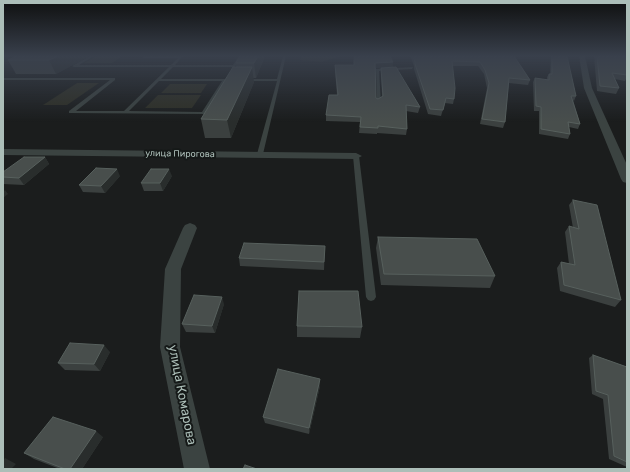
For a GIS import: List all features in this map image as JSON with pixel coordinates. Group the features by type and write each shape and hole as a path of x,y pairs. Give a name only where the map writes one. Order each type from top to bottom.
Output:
{"street":[{"path":"586,78 588,88 627,179"},
{"name":"улица Пирогова","path":"6,154 260,154 356,156"},
{"name":"улица Комарова","path":"190,228 173,269 170,347 197,469"}],"lane":[{"path":"378,78 379,102"},
{"path":"3,79 114,79 71,112 203,113 224,80"},
{"path":"60,83 66,79"},
{"path":"125,112 159,80 279,80 260,154"},
{"path":"356,156 371,297"}],"shaded area":[{"path":"77,83 99,83 67,105 43,105"},
{"path":"170,84 207,84 201,93 161,93"},
{"path":"158,95 201,95 192,108 145,108"}],"building":[{"path":"226,78 247,78 227,120 201,119"},
{"path":"336,78 375,78 376,98 378,99 383,96 382,78 403,78 420,107 406,105 407,129 378,126 378,128 360,127 361,117 326,115 329,95 338,95"},
{"path":"420,78 454,78 454,99 446,98 443,110 430,109"},
{"path":"487,78 509,78 505,122 482,119 489,83"},
{"path":"509,78 529,78 530,80"},
{"path":"535,78 549,80 549,78 572,78 576,96 571,96 580,124 568,122 570,134 541,129 541,107 536,106"},
{"path":"599,78 614,78 619,88 600,86"},
{"path":"24,157 45,157 19,178 3,177 3,172"},
{"path":"96,168 117,169 101,186 79,185"},
{"path":"151,169 169,169 160,183 141,183"},
{"path":"573,200 597,205 621,300 564,285 561,262 575,265 569,226 579,229"},
{"path":"378,237 477,239 495,276 384,274"},
{"path":"244,243 325,246 324,262 239,258"},
{"path":"299,291 358,291 362,327 297,326"},
{"path":"194,295 222,297 212,326 182,324"},
{"path":"70,343 104,345 94,364 58,363"},
{"path":"593,355 627,367 627,462 614,456 608,395 596,391"},
{"path":"278,369 320,379 309,428 263,417"},
{"path":"53,417 96,431 70,469 65,469 24,453"},
{"path":"245,465 257,469 243,469"}]}
